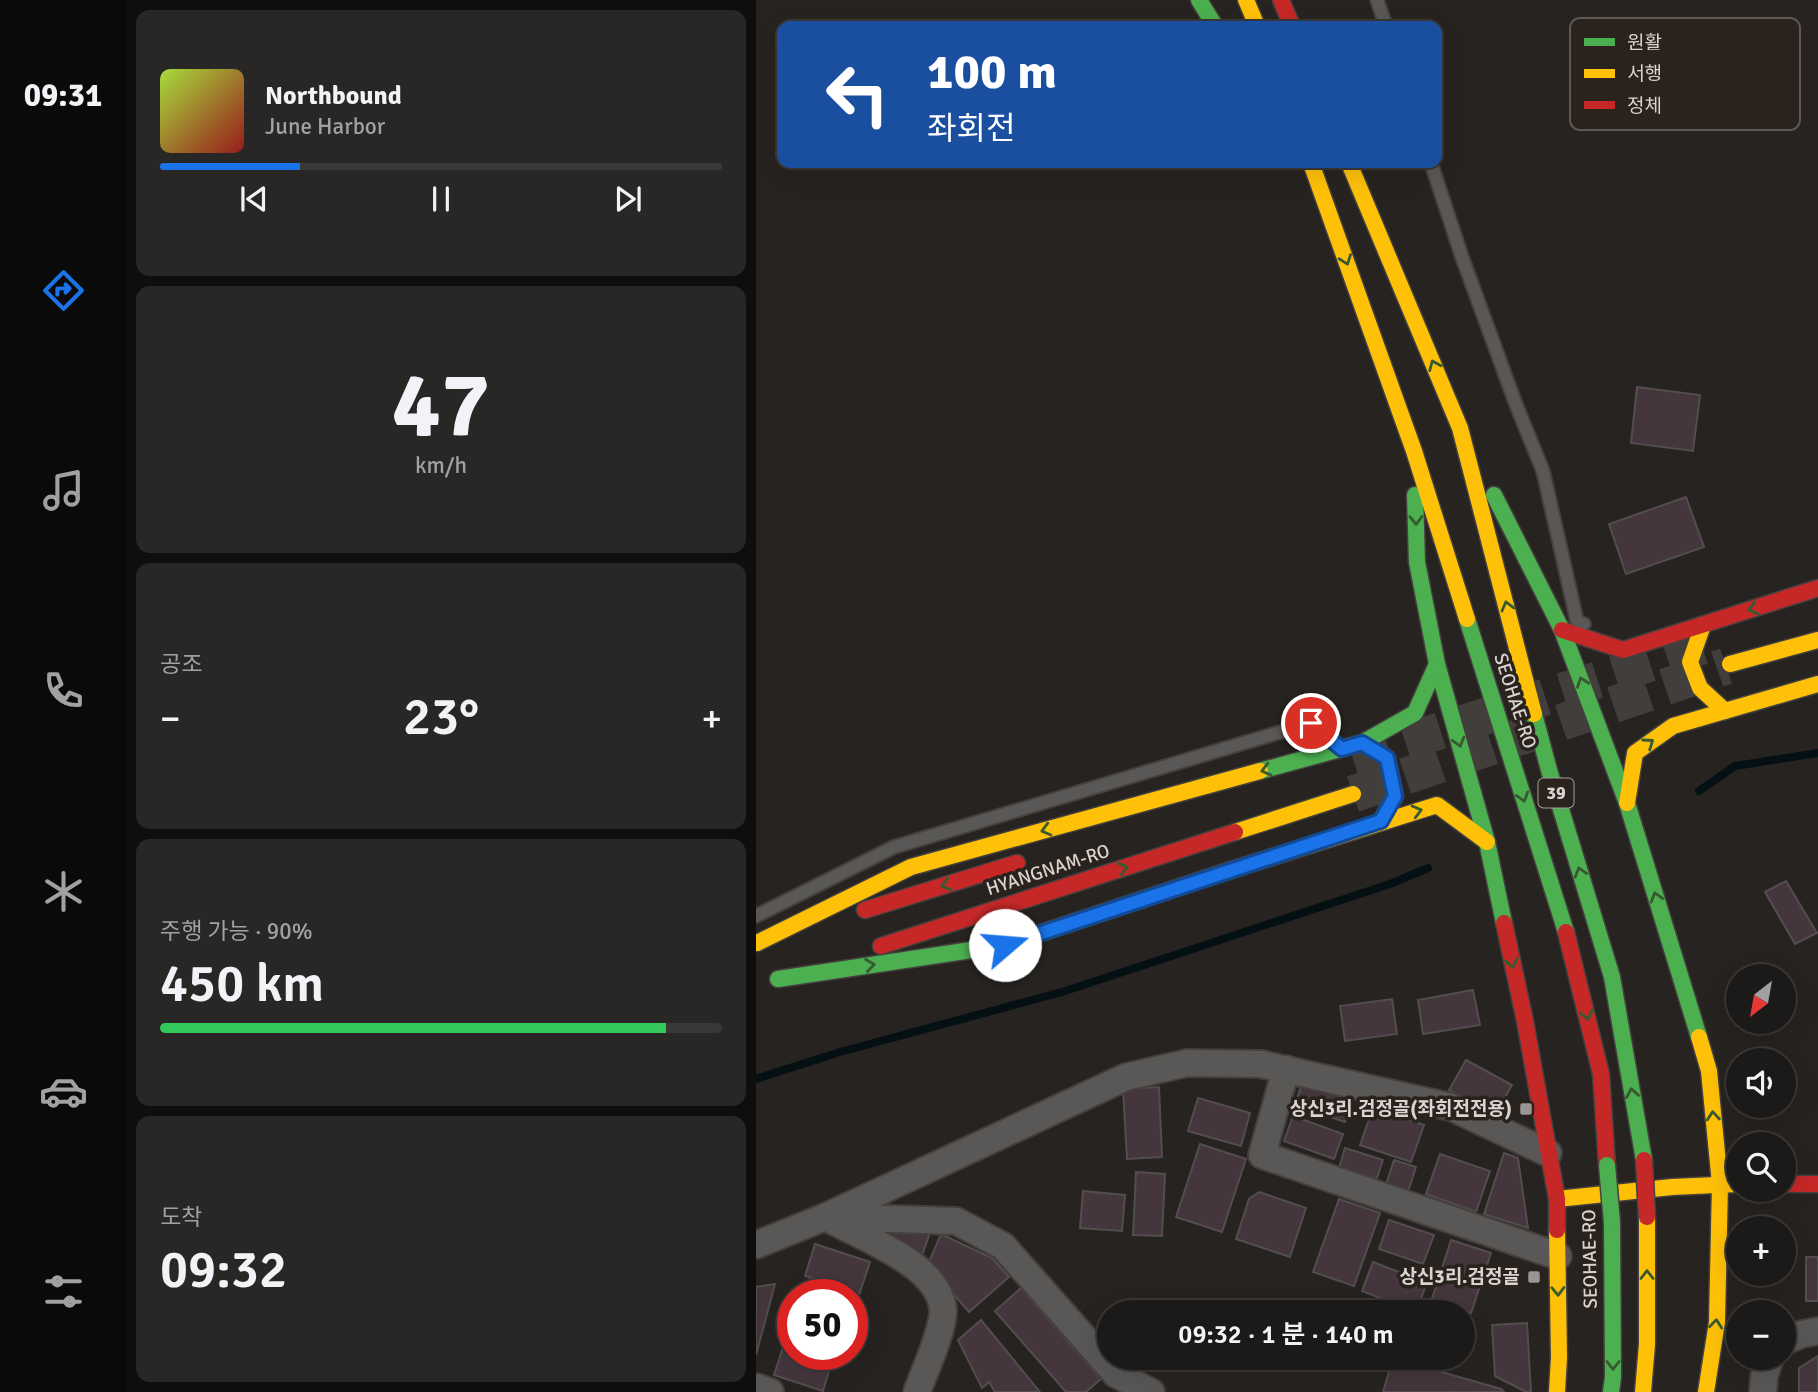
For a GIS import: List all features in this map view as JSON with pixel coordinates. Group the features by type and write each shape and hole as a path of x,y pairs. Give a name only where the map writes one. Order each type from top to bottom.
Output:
{"main road":[{"path":"1199,0 1211,21"},
{"path":"1246,0 1255,21"},
{"path":"1281,0 1290,21"},
{"path":"1303,168 1322,196"},
{"name":"SEOHAE-RO","path":"1313,168 1414,451 1571,949 1601,1074 1612,1223 1611,1392"},
{"name":"SEOHAE-RO","path":"1351,168 1460,428 1549,770 1612,977 1644,1160 1647,1344 1643,1392"},
{"path":"1460,428 1562,630 1627,803 1709,1071 1720,1184 1717,1322 1706,1392"},
{"path":"1414,451 1417,562 1437,664 1487,842 1525,1021 1557,1199 1557,1392"},
{"path":"1562,630 1623,650 1818,588"},
{"path":"1703,625 1690,662 1700,688 1725,711"},
{"path":"1730,664 1818,640"},
{"path":"1286,780 1340,756 1415,713 1437,664"},
{"path":"1627,803 1635,753 1674,726 1818,684"},
{"path":"1362,743 1387,758 1395,796 1381,821"},
{"path":"757,943 911,867 1340,756"},
{"name":"HYANGNAM-RO","path":"1353,794 772,980 1005,945 1381,821"},
{"path":"1381,821 1437,806 1487,842"},
{"name":"HYANGNAM-RO","path":"757,943 1035,858"},
{"path":"1557,1199 1726,1184"},
{"path":"1796,1184 1818,1184"}],"street":[{"path":"756,1245 825,1217 1126,1077 1188,1063 1261,1064 1451,1107 1548,1153"},
{"path":"1286,1069 1262,1155 1558,1256"},
{"path":"825,1217 901,1257 933,1282 943,1310 936,1342 916,1392"},
{"path":"825,1217 956,1221 1003,1246 1116,1374 1151,1392"},
{"path":"1796,1337 1818,1331"},
{"path":"1763,1392 1766,1370"},
{"path":"756,1387 770,1392"}],"lane":[{"path":"1377,0 1384,21"},
{"path":"1433,168 1480,306 1543,471 1577,621 1620,636"},
{"path":"1664,623 1818,575"},
{"path":"1588,625 1600,643"},
{"path":"756,916 894,846 1311,723 1340,756"}],"building":[{"path":"1637,387 1700,395 1693,451 1631,443"},
{"path":"1686,497 1704,547 1626,574 1609,524"},
{"path":"1786,881 1817,933 1795,944 1765,892"},
{"path":"1473,990 1480,1025 1423,1034 1418,1000"},
{"path":"1392,999 1397,1034 1345,1041 1340,1006"},
{"path":"1466,1060 1512,1085 1495,1116 1449,1090"},
{"path":"1303,1080 1353,1097 1345,1122 1295,1105"},
{"path":"1159,1087 1162,1157 1127,1159 1123,1089"},
{"path":"1198,1098 1250,1113 1241,1146 1188,1131"},
{"path":"1373,1108 1424,1125 1411,1162 1360,1145"},
{"path":"1293,1116 1343,1134 1334,1159 1284,1141"},
{"path":"1200,1144 1246,1159 1222,1232 1176,1217"},
{"path":"1345,1148 1383,1160 1376,1181 1339,1168"},
{"path":"1504,1153 1518,1158 1528,1228 1484,1214"},
{"path":"1440,1154 1490,1171 1476,1212 1426,1194"},
{"path":"1394,1160 1416,1167 1407,1195 1385,1188"},
{"path":"1136,1172 1165,1174 1162,1236 1133,1235"},
{"path":"1083,1191 1125,1195 1122,1231 1080,1228"},
{"path":"1259,1192 1306,1208 1290,1257 1236,1239 1249,1199"},
{"path":"1339,1199 1380,1213 1354,1286 1313,1272"},
{"path":"1389,1220 1434,1235 1423,1264 1379,1249"},
{"path":"872,1225 931,1230 920,1261"},
{"path":"941,1234 992,1258 1009,1277 969,1312 928,1264"},
{"path":"1451,1240 1491,1253 1475,1301 1432,1299"},
{"path":"815,1244 870,1262 864,1279 814,1279 805,1276"},
{"path":"1806,1257 1818,1257 1818,1301 1806,1301"},
{"path":"1373,1262 1427,1283 1421,1300 1385,1300 1362,1291"},
{"path":"775,1284 756,1355 756,1287"},
{"path":"1021,1288 1101,1379 1086,1392 1066,1392 995,1311"},
{"path":"981,1320 1040,1392 995,1392 989,1382 982,1388 958,1340"},
{"path":"1527,1323 1531,1392 1495,1376 1492,1325"},
{"path":"1818,1356 1818,1392 1799,1392 1799,1368"},
{"path":"777,1366 777,1370 829,1370 823,1391 774,1375"},
{"path":"1389,1370 1435,1370 1504,1392 1383,1392"}],"waterway":[{"path":"1699,791 1735,766 1818,753"},
{"path":"756,1079 840,1052 1062,992 1390,884 1428,868"}],"tunnel":[{"path":"1353,759 1718,641"},
{"path":"1353,794 1726,666"}],"traffic: fast":[{"path":"1199,0 1212,21"},
{"path":"1415,495 1417,562 1437,664 1487,842 1504,923"},
{"path":"1494,495 1562,630 1627,803 1699,1037"},
{"path":"1467,619 1566,932"},
{"path":"1260,771 1362,743 1415,713 1437,664"},
{"path":"1534,714 1612,977 1644,1160"},
{"path":"778,979 1005,945 1231,870"},
{"path":"1607,1165 1612,1223"},
{"path":"1611,1392 1612,1223"}],"traffic: slow":[{"path":"1246,0 1255,21"},
{"path":"1313,168 1414,451 1467,619"},
{"path":"1351,168 1460,428 1534,714"},
{"path":"1703,625 1690,662 1700,688 1725,711"},
{"path":"1730,664 1818,640"},
{"path":"1627,803 1635,753 1673,726 1818,684"},
{"path":"757,943 911,867 1260,771"},
{"path":"1235,832 1353,794"},
{"path":"1231,870 1437,805 1487,842"},
{"path":"1699,1037 1709,1071 1720,1184 1717,1322 1706,1392"},
{"path":"1557,1199 1672,1187 1726,1185"},
{"path":"1643,1392 1647,1344 1647,1217"},
{"path":"1557,1230 1557,1392"}],"traffic: jam":[{"path":"1281,0 1290,21"},
{"path":"1562,630 1623,650 1818,588"},
{"path":"1362,743 1387,758 1395,796 1381,821"},
{"path":"881,946 1235,832"},
{"path":"865,910 1017,863"},
{"path":"1504,923 1525,1021 1557,1199 1557,1230"},
{"path":"1566,932 1601,1074 1607,1165"},
{"path":"1644,1160 1647,1217"},
{"path":"1796,1184 1818,1184"}],"place":[{"name":"상신3리.검정골(좌회전전용)","path":"1526,1109"},
{"name":"상신3리.검정골","path":"1534,1277"}],"route":[{"path":"1005,945 1381,821 1395,796 1387,758 1362,743 1342,749 1311,723"}]}
